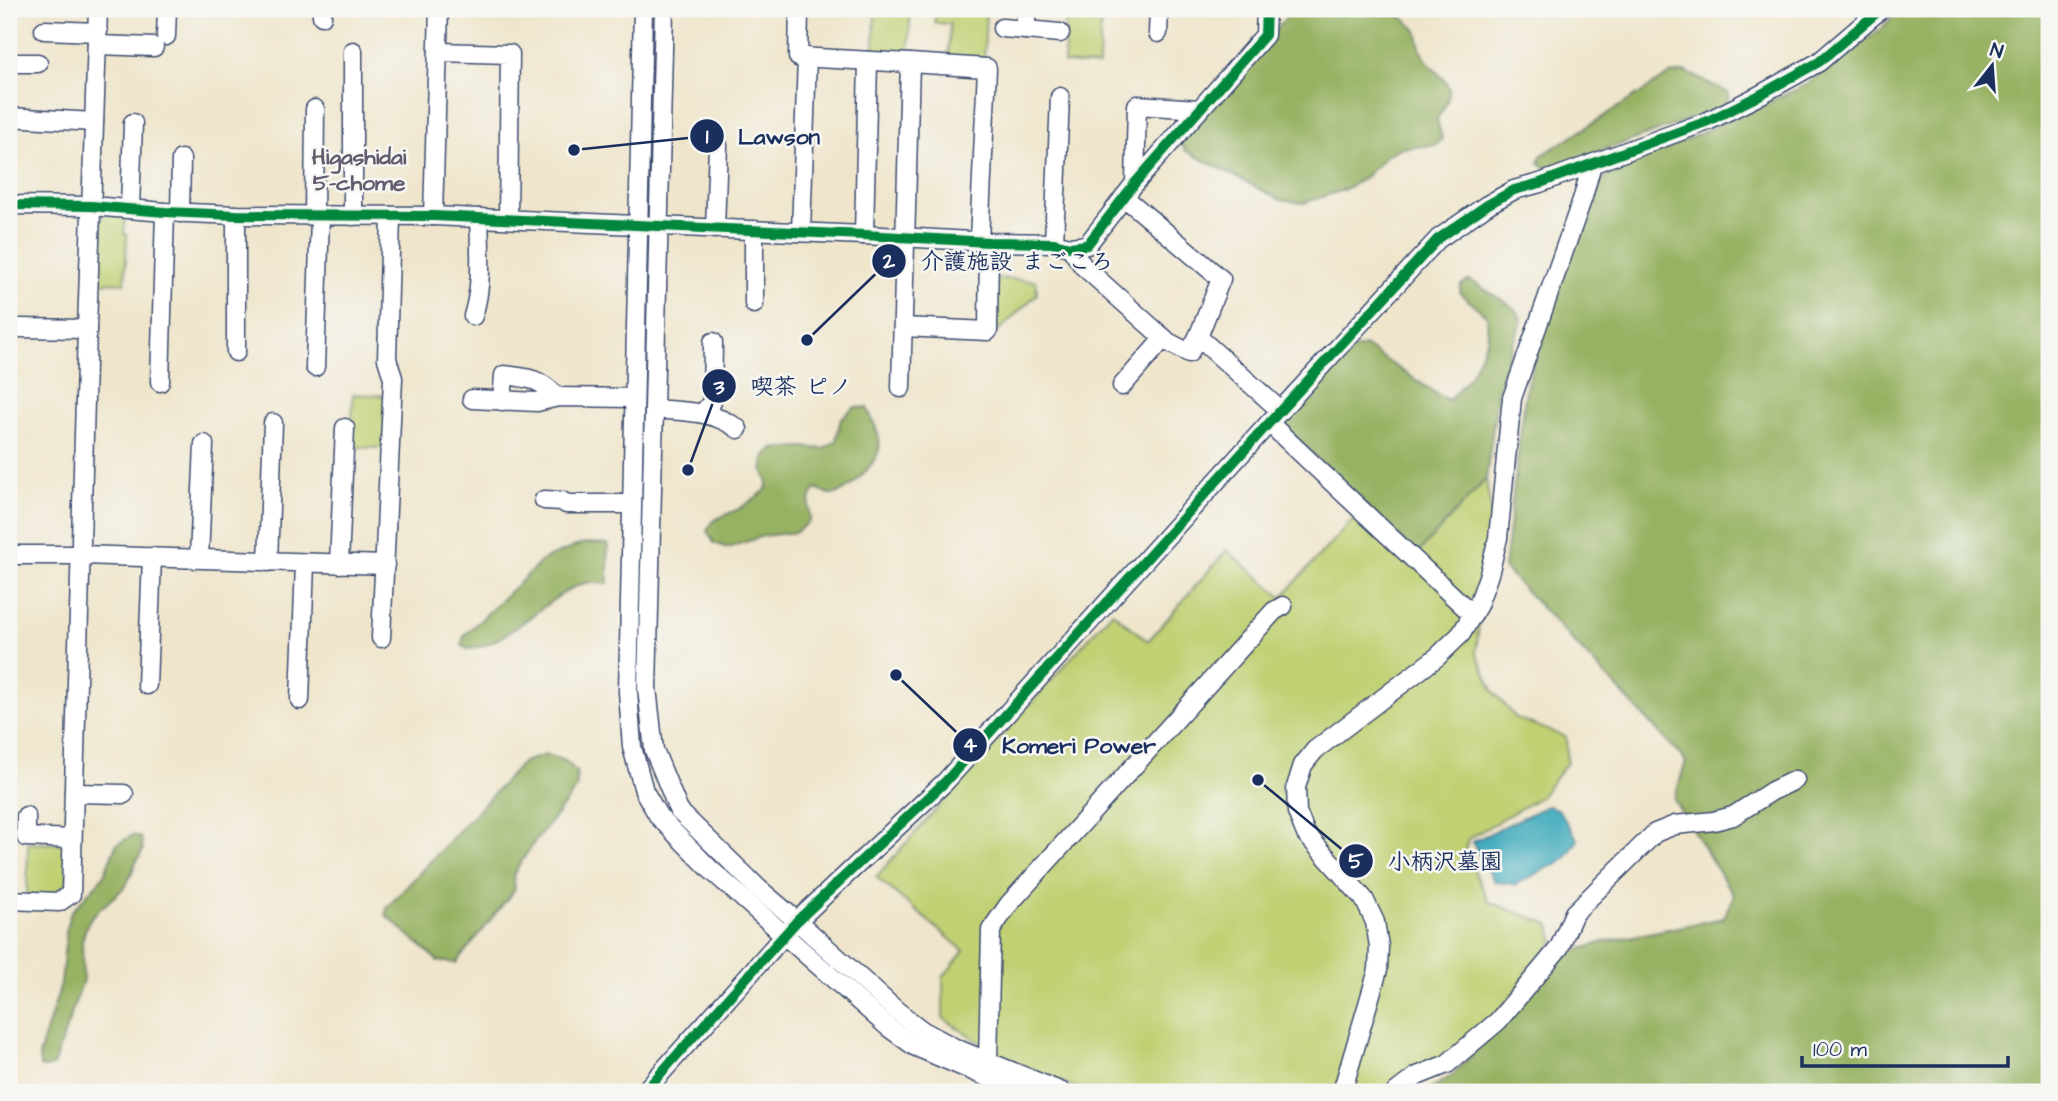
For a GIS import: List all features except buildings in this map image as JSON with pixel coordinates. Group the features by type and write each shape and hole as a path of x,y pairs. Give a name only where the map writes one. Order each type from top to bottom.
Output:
{"street":[{"path":"9,900 59,902 71,894 99,9"},
{"path":"44,30 97,39 160,42 167,9"},
{"path":"433,216 439,9"},
{"path":"643,9 628,692 632,747 644,790 659,817 711,870 888,1027 914,1046 1062,1092"},
{"path":"664,9 647,688 654,750 679,811 758,888 897,1012 1022,1092"},
{"path":"799,9 798,57 987,68 984,242 988,331 903,327"},
{"path":"1026,9 1026,30"},
{"path":"1158,33 1159,9"},
{"path":"9,205 91,206 236,215 433,216 1087,245 1130,190 1265,35 1266,9"},
{"path":"644,1092 797,921 945,782 1438,239 1514,190 1708,121 1756,97 1819,62 1881,9"},
{"path":"1002,28 1060,33"},
{"path":"353,51 353,216"},
{"path":"438,52 510,54 508,219"},
{"path":"801,232 807,57"},
{"path":"864,235 868,61"},
{"path":"9,63 38,64"},
{"path":"901,388 910,63"},
{"path":"1060,97 1062,245 1083,267 1164,338 1189,354 1221,279 1130,190"},
{"path":"1130,190 1137,105 1199,109"},
{"path":"314,109 317,216 315,367"},
{"path":"9,117 94,122"},
{"path":"130,209 133,123"},
{"path":"715,229 719,145"},
{"path":"160,382 172,212 181,159"},
{"path":"1342,1092 1378,970 1376,922 1364,899 1306,834 1297,812 1296,787 1303,765 1315,750 1437,657 1461,634 1478,606 1498,538 1512,398 1583,197 1592,164"},
{"path":"236,215 236,352"},
{"path":"381,638 393,378 387,359 391,216"},
{"path":"473,316 479,298 481,271 479,218"},
{"path":"754,230 754,304"},
{"path":"19,328 87,329"},
{"path":"1198,337 1473,615"},
{"path":"1122,386 1164,338"},
{"path":"703,413 712,402 713,342"},
{"path":"502,401 504,375 530,378 543,383 558,397"},
{"path":"472,399 537,402 558,397 634,398"},
{"path":"654,409 703,413 726,420 738,429"},
{"path":"268,562 273,423"},
{"path":"339,564 345,428"},
{"path":"198,558 204,444"},
{"path":"544,500 562,501 566,504 631,504"},
{"path":"9,555 385,565"},
{"path":"147,685 152,557"},
{"path":"300,700 305,563"},
{"path":"985,1069 991,930 1009,904 1102,800 1274,611 1283,606"},
{"path":"1396,1092 1417,1076 1447,1064 1498,1021 1559,948 1574,913 1655,833 1675,825 1733,816 1795,780"},
{"path":"74,793 124,794"},
{"path":"26,817 26,837 72,839"}],"green space":[{"path":"875,9 910,9 909,58 874,57"},
{"path":"935,9 986,9 984,61 948,60 950,24 935,23"},
{"path":"1066,9 1101,9 1099,66 1064,63"},
{"path":"1293,9 1392,9 1409,23 1417,31 1420,48 1428,63 1449,88 1449,96 1437,119 1442,139 1436,145 1400,148 1388,154 1363,179 1343,190 1304,203 1281,200 1186,151 1180,143"},
{"path":"1900,9 2049,9 2049,1092 1425,1092 1453,1075 1559,956 1604,942 1723,918 1734,896 1674,800 1686,761 1504,568 1526,389 1552,301 1589,193 1603,178 1806,85 1882,28"},
{"path":"1686,72 1729,93 1728,101 1720,109 1567,163 1545,168 1539,162 1541,156 1671,74"},
{"path":"102,213 125,214 125,283 94,282 97,219 102,219"},
{"path":"997,278 1036,281 1037,294 995,334"},
{"path":"1470,280 1516,309 1522,321 1498,390 1486,479 1417,554 1282,425 1352,350 1365,346 1449,400 1470,376 1488,338 1487,316 1460,293 1461,285"},
{"path":"353,394 390,396 387,448 351,447"},
{"path":"855,407 867,408 880,445 876,456 860,478 838,493 828,494 816,489 810,500 810,521 796,532 763,536 728,548 714,543 707,531 714,520 739,509 765,491 768,483 763,469 764,457 773,449 823,449 836,441 841,418"},
{"path":"1486,479 1491,513 1476,652 1493,691 1516,718 1566,737 1567,763 1540,797 1468,839 1465,852 1489,902 1549,924 1555,941 1456,1064 1384,1092 1087,1092 1008,1061 943,1018 943,977 964,951 876,877 1112,612 1148,641 1227,550 1282,597 1366,505 1418,553"},
{"path":"584,543 608,544 608,584 581,584 496,640 467,649 462,645 464,636 544,559"},
{"path":"546,755 565,761 576,771 577,787 532,845 513,875 515,889 456,963 438,961 386,915 387,908 523,762"},
{"path":"133,835 141,838 143,850 126,886 91,917 86,927 82,941 83,980 53,1066 44,1068 40,1066 39,1055 61,984 67,924 71,912 103,877 116,845"},
{"path":"28,843 69,844 67,890 56,896 27,896"}],"water":[{"path":"1547,806 1558,809 1578,840 1565,859 1515,885 1494,881 1472,842"}],"cycle path":[{"path":"9,205 91,206 236,215 433,216 1054,243 1070,247 1087,245 1135,183 1265,35 1266,9"},
{"path":"644,1092 797,921 945,782 1438,239 1514,190 1540,183 1708,121 1756,97 1819,62 1881,9"}],"place":[{"name":"Lawson","path":"574,150"},
{"name":"介護施設 まごころ","path":"807,340"},
{"name":"喫茶 ピノ","path":"688,470"},
{"name":"Komeri Power","path":"896,675"},
{"name":"小柄沢墓園","path":"1258,780"}],"district":[{"name":"Higashidai 5-chome","path":"359,170"}]}
